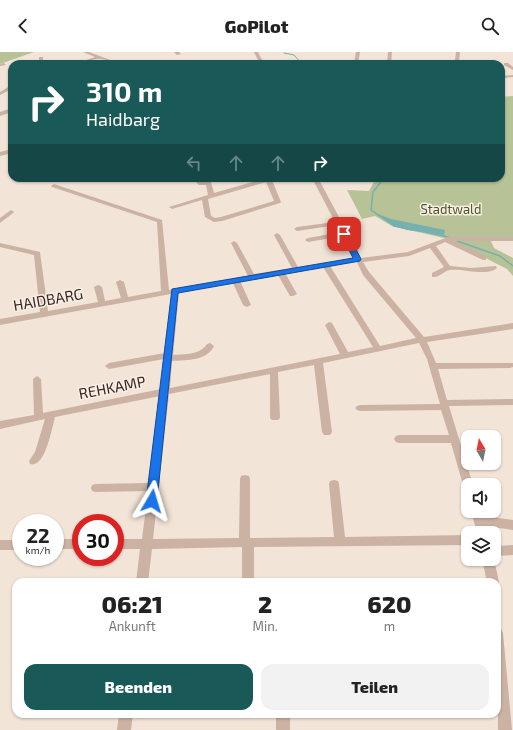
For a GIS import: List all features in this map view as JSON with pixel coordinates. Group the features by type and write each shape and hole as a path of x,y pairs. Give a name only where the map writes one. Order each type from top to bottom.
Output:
{"street":[{"path":"85,52 108,60"},
{"path":"139,52 145,52"},
{"path":"90,60 99,57"},
{"path":"506,64 513,69"},
{"path":"199,182 202,184 209,183 208,217 214,220 222,219 278,202 272,182"},
{"path":"172,207 260,182"},
{"path":"317,182 357,259 366,273 422,340 433,366 466,478"},
{"path":"54,186 160,221 170,292 168,356 142,578"},
{"path":"0,221 11,212"},
{"path":"297,229 339,223"},
{"path":"308,240 344,234"},
{"path":"277,235 296,269"},
{"name":"HAIDBARG","path":"0,322 325,264 409,254 446,240 458,238 513,239"},
{"path":"446,240 483,258"},
{"path":"234,243 252,277"},
{"path":"0,245 38,254 44,314"},
{"path":"431,246 448,268"},
{"path":"325,264 378,349"},
{"path":"435,275 448,268 471,270 492,268"},
{"path":"280,272 293,294"},
{"path":"236,280 247,305"},
{"path":"120,282 125,300"},
{"name":"HAIDBARG","path":"98,287 102,304"},
{"path":"329,326 346,356"},
{"name":"REHKAMP","path":"0,424 422,340 513,326"},
{"path":"109,366 168,356 196,356 208,350 210,346"},
{"path":"318,361 327,432"},
{"path":"433,366 510,365"},
{"path":"274,370 275,418"},
{"path":"37,379 39,417"},
{"path":"360,408 513,402"},
{"path":"34,461 40,453 51,414"},
{"path":"399,439 454,439"},
{"path":"245,479 248,578"},
{"path":"334,484 340,541"},
{"path":"96,488 153,486"},
{"path":"486,518 513,524"},
{"path":"124,544 461,540"},
{"path":"0,545 12,545"},
{"path":"501,551 513,550"},
{"path":"490,566 492,578"},
{"path":"501,684 505,730"},
{"path":"124,730 126,718"},
{"path":"283,718 284,730"}],"green space":[{"path":"0,52 34,52 8,60 0,64"},
{"name":"Stadtwald","path":"513,96 513,239 490,239 494,248 513,258 513,276 507,269 448,239 392,226 375,216 362,219 347,190 369,191 374,182 505,182 505,97"}],"water":[{"path":"373,212 391,219 445,230 444,235 407,230 394,226"}],"waterway":[{"path":"284,53 294,55 298,60"},
{"path":"381,182 373,192 371,210 394,226 414,230"},
{"path":"421,231 448,237"},
{"path":"457,241 500,256 513,266"}],"route":[{"path":"152,501 175,291 357,259 344,234"}]}
